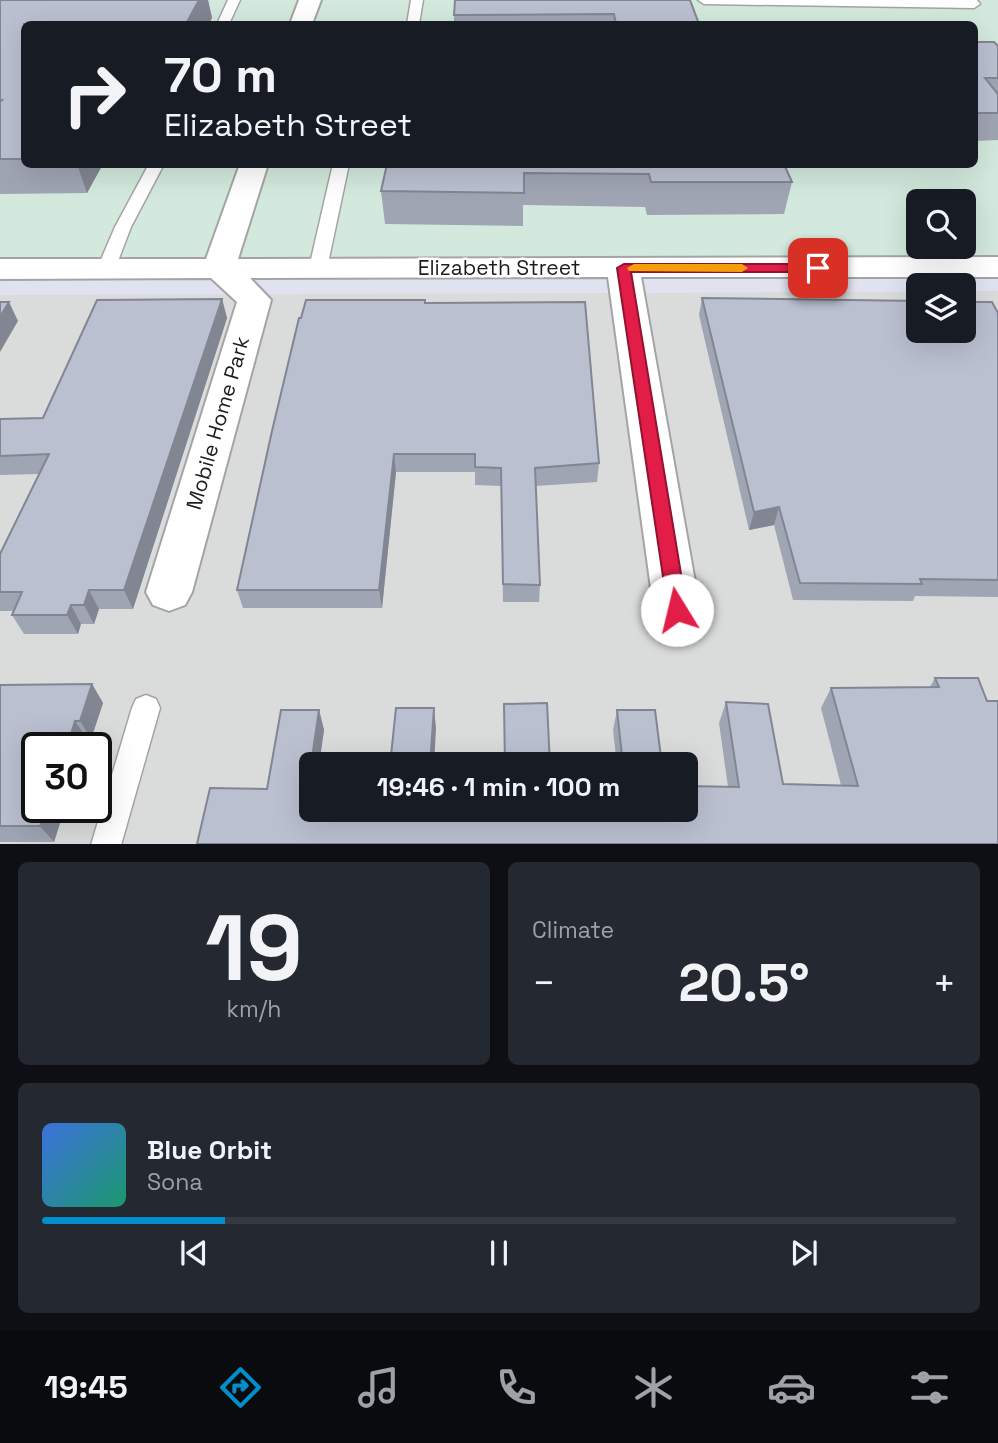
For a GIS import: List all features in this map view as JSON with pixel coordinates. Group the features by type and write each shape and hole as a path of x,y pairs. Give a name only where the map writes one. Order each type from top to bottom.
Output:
{"street":[{"path":"302,21 310,0"},
{"path":"219,268 253,168"},
{"name":"Mobile Home Park","path":"169,592 254,300 219,268"},
{"path":"624,268 677,610"},
{"name":"Elizabeth Street","path":"0,269 624,268 993,275"}],"lane":[{"path":"224,21 233,0"},
{"path":"413,21 416,0"},
{"path":"704,0 974,4 971,0"},
{"path":"106,269 123,227 155,168"},
{"path":"318,268 340,168"},
{"path":"106,844 146,708"}],"shaded area":[{"path":"0,0 998,0 998,267 0,269"},
{"path":"976,291 998,291 998,844 0,844 0,295 906,292 906,343 976,343"}],"building":[{"path":"0,0 199,0 188,21 21,21 21,159 0,159"},
{"path":"455,0 690,0 698,21 615,21 614,14 454,15"},
{"path":"978,42 994,42 998,46 998,78 985,78 998,94 998,113 978,113"},
{"path":"386,168 786,168 792,182 651,182 649,174 524,173 524,193 381,191"},
{"path":"702,298 906,301 906,343 976,343 976,302 992,302 998,313 998,580 920,579 922,584 800,583 779,507 754,512"},
{"path":"222,299 124,590 89,590 84,605 71,605 67,615 12,615 22,592 0,592 0,554 49,454 0,456 0,419 43,418 97,300"},
{"path":"306,300 425,300 425,303 585,302 599,463 535,468 540,585 503,584 501,468 475,467 475,454 394,454 379,590 237,590 272,431 299,318"},
{"path":"0,302 9,302 0,317"},
{"path":"935,678 978,678 987,701 998,701 998,844 197,844 210,788 267,789 281,710 319,710 313,752 299,752 299,822 698,822 698,786 739,787 726,702 768,704 783,784 858,786 831,688 939,687"},
{"path":"92,684 80,721 75,721 72,732 21,732 21,823 41,823 40,826 0,826 0,685"},
{"path":"547,703 549,752 505,752 504,704"},
{"path":"396,708 434,708 431,752 391,752"},
{"path":"617,710 655,710 660,752 622,752"}],"slow traffic":[{"path":"634,268 742,268"}],"route":[{"path":"677,610 624,268 818,268"}]}
